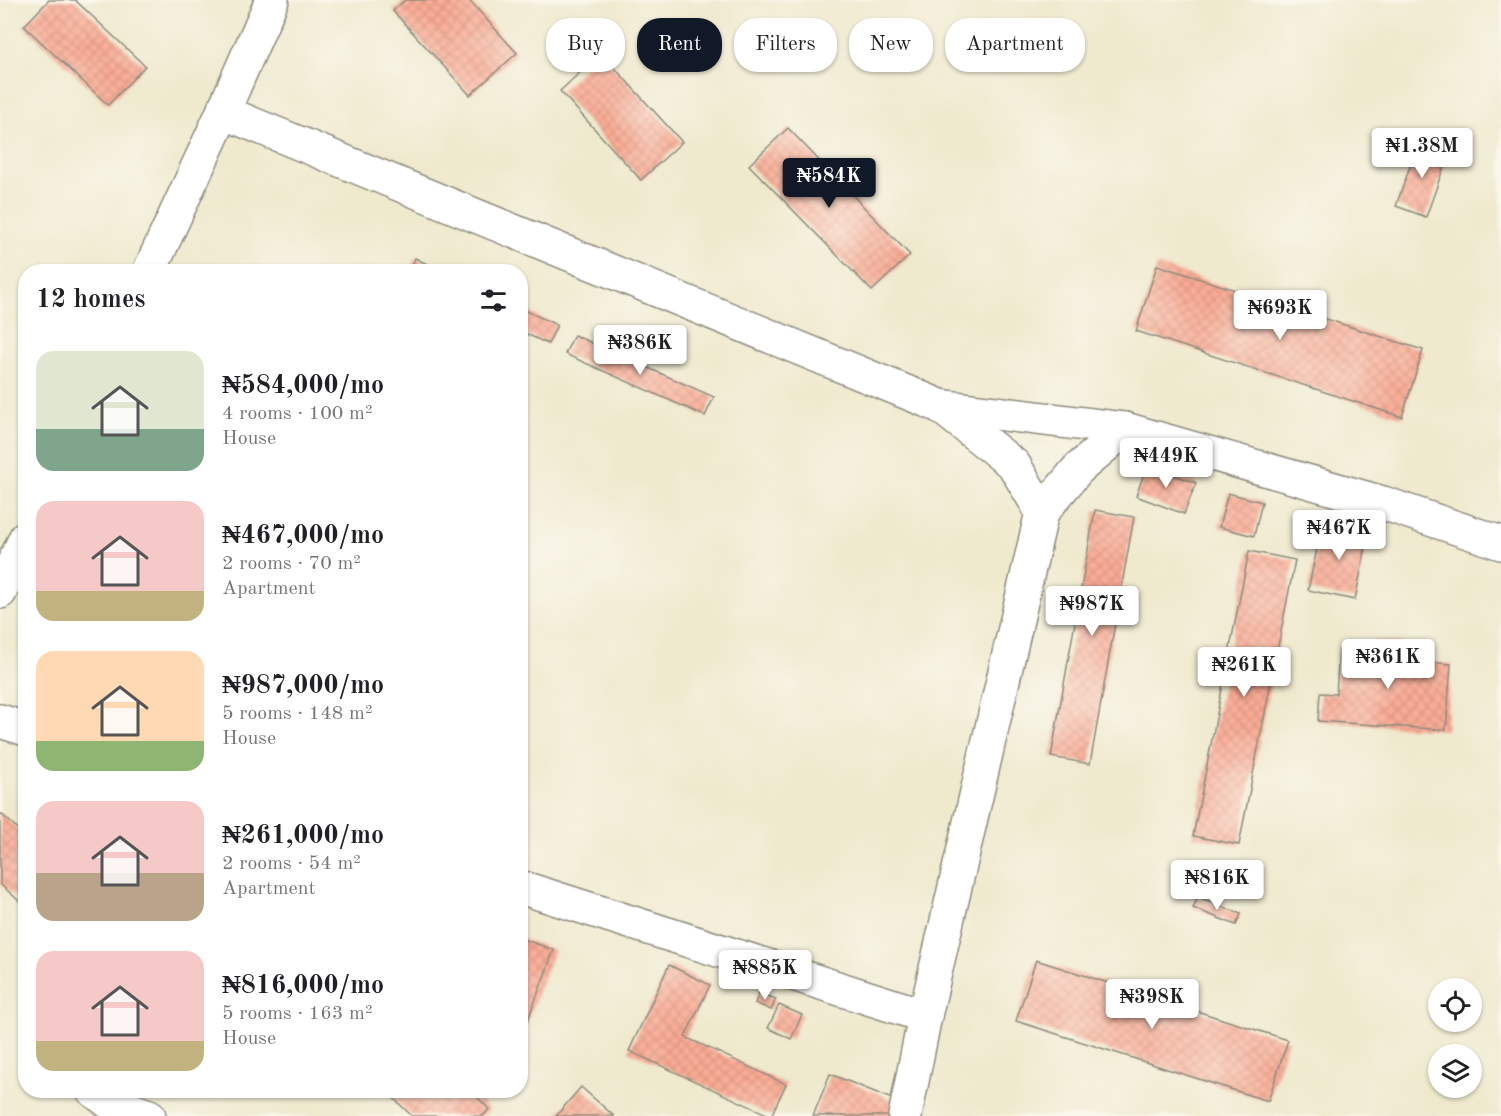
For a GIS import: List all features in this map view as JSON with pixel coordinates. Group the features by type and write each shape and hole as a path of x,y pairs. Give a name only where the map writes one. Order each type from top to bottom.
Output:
{"street":[{"path":"153,264 272,0"},
{"path":"223,112 940,406 1125,429 1383,503 1501,543"},
{"path":"940,406 1014,465 1042,512"},
{"path":"905,1116 925,1016 1042,512 1078,469 1125,429"},
{"path":"0,592 18,554"},
{"path":"0,721 18,727"},
{"path":"528,890 925,1016"},
{"path":"103,1098 110,1103 149,1116"}],"building":[{"path":"49,0 75,0 145,66 108,105 24,26"},
{"path":"405,0 469,0 517,53 470,95 393,11"},
{"path":"580,72 618,72 682,142 641,180 560,91"},
{"path":"788,128 910,255 872,291 749,165"},
{"path":"1419,141 1449,152 1426,217 1396,206"},
{"path":"415,258 427,264 412,264"},
{"path":"1157,265 1423,350 1402,417 1136,331"},
{"path":"528,312 557,325 548,344 528,335"},
{"path":"574,335 714,397 705,416 565,354"},
{"path":"1147,465 1196,483 1184,514 1136,496"},
{"path":"1228,493 1262,502 1254,536 1219,527"},
{"path":"1095,510 1134,517 1090,764 1051,757"},
{"path":"1323,521 1369,531 1355,600 1308,590"},
{"path":"1249,551 1295,560 1239,845 1193,836"},
{"path":"1374,640 1402,643 1401,660 1451,664 1446,730 1318,721 1320,693 1336,694 1339,650 1373,653"},
{"path":"0,813 18,829 18,900 0,884"},
{"path":"1198,897 1241,914 1236,925 1193,908"},
{"path":"528,941 554,950 528,1020"},
{"path":"1036,960 1288,1040 1268,1101 1016,1021"},
{"path":"669,965 710,985 685,1037 786,1084 771,1116 629,1051"},
{"path":"759,993 776,999 771,1010 755,1003"},
{"path":"779,1005 802,1015 791,1039 768,1028"},
{"path":"830,1074 902,1103 897,1116 813,1116"},
{"path":"581,1087 614,1116 556,1116"},
{"path":"393,1098 478,1098 489,1109 483,1116 412,1116"}]}
